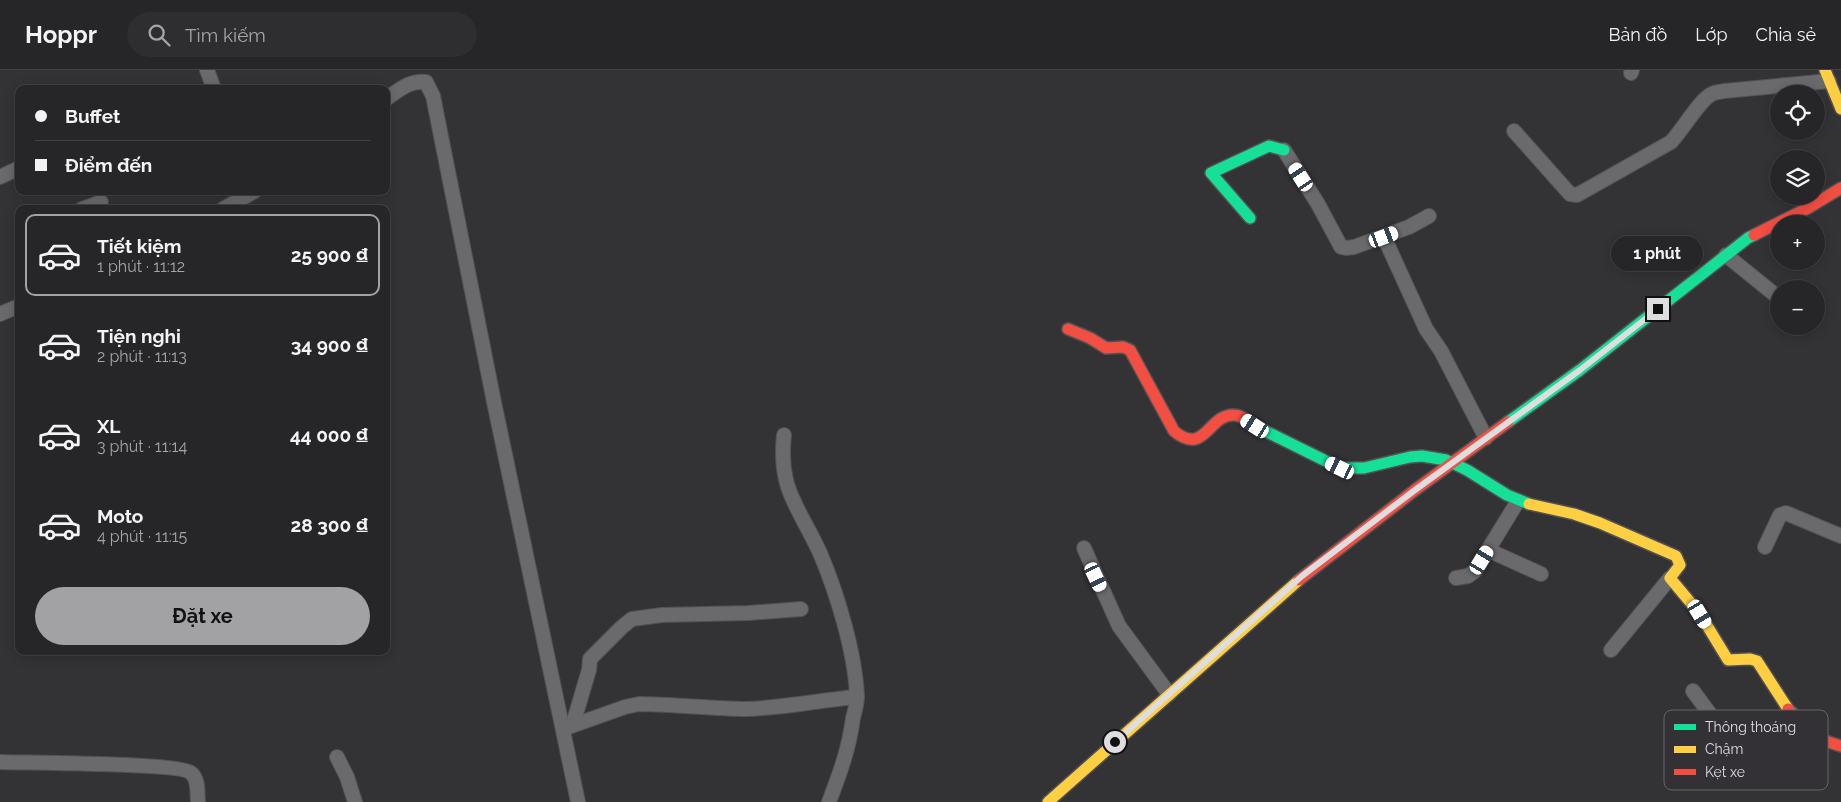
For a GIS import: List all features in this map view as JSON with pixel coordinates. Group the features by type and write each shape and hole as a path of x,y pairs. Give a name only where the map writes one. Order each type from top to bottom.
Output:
{"street":[{"path":"207,70 213,85"},
{"path":"1514,131 1570,194 1577,196 1671,142 1680,134 1705,99 1712,94 1827,75 1841,108"},
{"path":"390,96 418,81 426,82 433,96 492,392 568,727 578,802"},
{"path":"1250,218 1211,173 1269,146 1284,150 1318,204 1341,247 1354,247 1384,237 1414,225 1429,216"},
{"path":"0,177 15,170"},
{"path":"1048,802 1302,576 1453,462 1580,370 1748,238 1808,208 1841,188"},
{"path":"229,205 245,195"},
{"path":"1384,237 1426,329 1441,351 1486,438"},
{"path":"1726,255 1770,291"},
{"path":"0,314 15,308"},
{"path":"1068,329 1090,338 1106,348 1123,347 1130,350 1174,431 1185,439 1194,439 1202,436 1232,415 1240,417 1340,468 1350,470 1372,468 1424,455 1453,462 1518,500 1602,523 1676,556 1680,565 1611,650"},
{"path":"784,436 782,454 786,484 793,502 819,551 837,597 852,660 857,697 849,747 829,802"},
{"path":"1456,578 1472,574 1518,500"},
{"path":"1765,547 1780,515 1783,513 1841,536"},
{"path":"1084,548 1119,626 1169,694"},
{"path":"1488,550 1541,574"},
{"path":"1670,578 1700,614 1728,660 1748,658 1757,661 1789,710"},
{"path":"568,727 590,659 632,619 662,615 748,613 801,609"},
{"path":"1693,691 1707,710"},
{"path":"568,727 624,707 639,704 747,708 783,706 827,699 857,697"},
{"path":"1828,742 1841,746"},
{"path":"337,757 347,777 355,802"},
{"path":"0,762 182,769 191,772 196,778 198,802"}],"traffic: fast":[{"path":"1250,218 1211,173 1269,146 1284,150"},
{"path":"1508,422 1580,370 1754,235"},
{"path":"1255,426 1340,468 1364,468 1422,456 1446,460 1467,470 1507,495 1529,504"}],"traffic: slow":[{"path":"1825,70 1841,109"},
{"path":"1529,504 1574,514 1600,523 1676,556 1680,565 1670,578 1700,614 1728,660 1750,659 1757,661 1788,709"},
{"path":"1048,802 1299,580"}],"traffic: jam":[{"path":"1754,235 1808,208 1841,188"},
{"path":"1068,329 1090,338 1106,348 1123,347 1130,350 1174,431 1184,438 1193,439 1200,437 1225,416 1237,415 1255,426"},
{"path":"1299,580 1415,490 1508,422"},
{"path":"1828,742 1841,746"}],"route":[{"path":"1115,742 1302,576 1415,490 1580,370 1658,309"}]}
